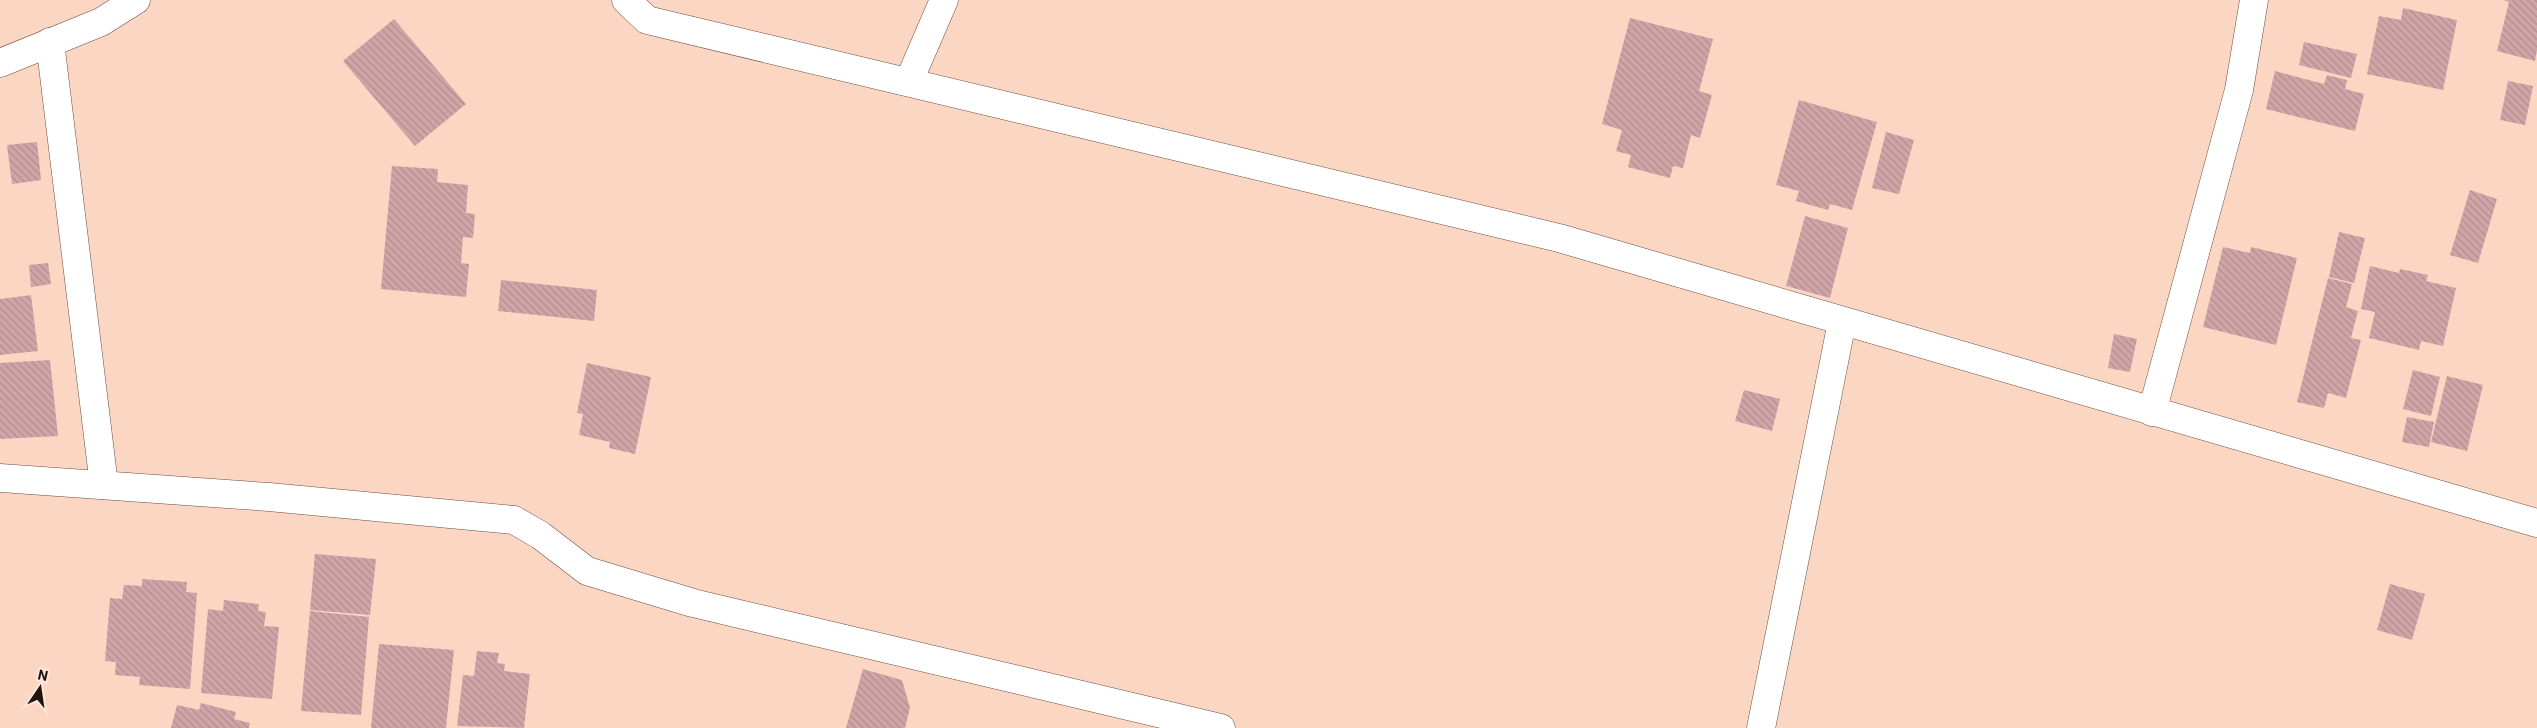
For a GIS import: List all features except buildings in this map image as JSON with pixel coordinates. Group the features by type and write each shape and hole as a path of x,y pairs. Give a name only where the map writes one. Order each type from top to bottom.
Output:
{"street":[{"path":"0,63 101,22 136,0"},
{"path":"626,0 647,20 909,81 1559,238 2537,523"},
{"path":"909,81 944,0"},
{"path":"2152,412 2238,90 2254,0"},
{"path":"50,42 104,485"},
{"path":"1761,728 1842,322"},
{"path":"0,478 514,520 540,535 587,571 693,603 1221,728"}]}
